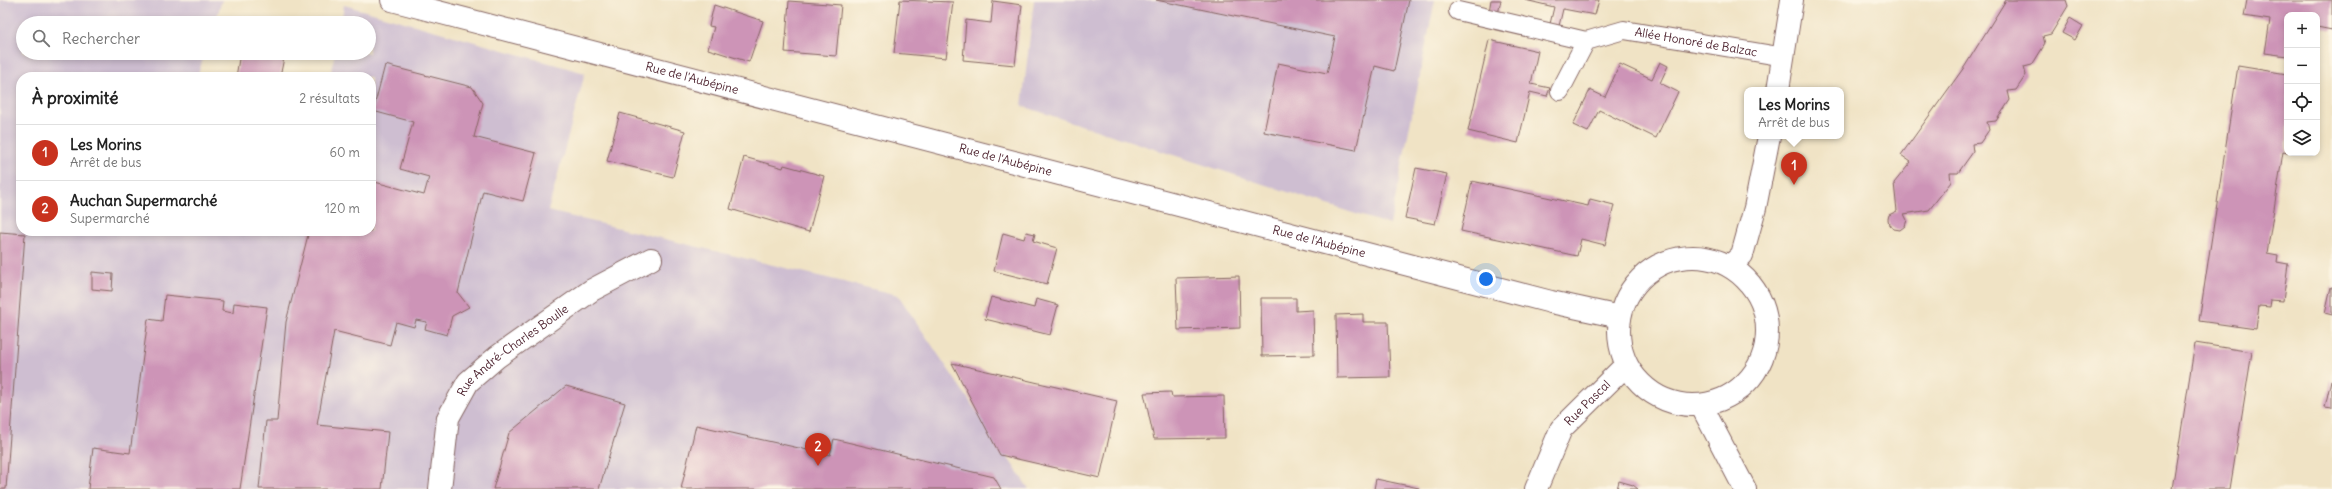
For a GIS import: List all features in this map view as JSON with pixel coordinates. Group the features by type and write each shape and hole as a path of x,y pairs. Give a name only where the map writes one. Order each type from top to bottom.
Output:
{"street":[{"name":"Rue de l'Aubépine","path":"392,0 1543,300 1620,317"},
{"path":"1779,87 1792,0"},
{"path":"1730,266 1742,255 1755,208 1768,139"},
{"path":"1684,256 1708,257 1730,266 1748,280 1762,300 1768,323 1766,346 1758,368 1743,386 1724,399 1701,405 1679,404 1658,397 1640,383 1626,365 1619,342 1620,317 1628,295 1642,276 1662,263 1684,256"},
{"name":"Rue André-Charles Boulle","path":"440,489 448,418 468,382 497,357 592,290 651,259"},
{"name":"Rue Pascal","path":"1536,489 1561,429 1626,365"},
{"path":"1701,405 1745,489"}],"lane":[{"name":"Allée Honoré de Balzac","path":"1458,11 1586,41 1624,30 1784,57"},
{"path":"1560,91 1586,41"}],"shaded area":[{"path":"0,0 222,0 217,16 16,16 16,60 203,60 199,72 16,72 16,236 376,236 376,72 331,72 334,60 376,60 376,16 342,16 344,5 585,73 548,211 898,295 1029,489 0,489"},
{"path":"1034,0 1435,0 1390,225 1022,106"}],"building":[{"path":"900,0 953,2 946,58 894,53"},
{"path":"1156,0 1409,0 1394,71 1375,66 1356,150 1264,132 1278,63 1327,73 1335,37"},
{"path":"1491,0 1501,0 1498,14 1489,12"},
{"path":"1525,0 1599,0 1595,15 1563,9 1559,26 1550,24 1554,7"},
{"path":"2006,0 2066,0 2068,6 2051,34 2043,36 2045,44 2032,65 2024,67 2026,75 2016,90 2008,91 2010,100 1996,121 1987,122 1989,130 1980,143 1972,144 1973,152 1958,173 1950,173 1951,182 1929,210 1904,214 1907,220 1905,226 1900,230 1894,229 1889,225 1888,219 1889,215 1897,211 1894,183 1911,162 1901,155 1965,66"},
{"path":"2247,0 2332,0 2332,30 2320,28 2320,12 2284,12 2284,56 2265,53 2270,20 2244,16"},
{"path":"789,1 841,5 836,56 785,52"},
{"path":"993,1 1022,5 1015,65 963,60 966,20 991,23"},
{"path":"714,5 763,21 749,62 708,49 714,27 709,26"},
{"path":"2070,18 2083,26 2075,40 2062,33"},
{"path":"1489,40 1538,51 1531,84 1550,88 1547,96 1530,92 1518,143 1468,131"},
{"path":"239,60 284,60 281,72 237,72"},
{"path":"1660,62 1668,66 1660,83 1678,92 1656,138 1599,110 1588,132 1573,125 1590,90 1605,97 1620,64 1652,79"},
{"path":"385,65 472,87 483,103 474,137 536,153 523,201 483,191 458,293 469,307 452,316 447,335 425,329 427,322 416,320 414,327 396,322 390,345 334,331 317,425 388,432 382,489 259,489 266,421 277,421 286,322 308,236 376,236 376,182 424,195 429,177 400,169 413,122 376,112 376,100"},
{"path":"2238,66 2284,74 2284,152 2267,253 2278,255 2277,262 2288,264 2283,301 2271,300 2270,307 2259,306 2256,329 2199,321"},
{"path":"620,113 685,131 673,177 607,161"},
{"path":"744,157 783,168 784,165 824,176 809,232 730,209"},
{"path":"1416,168 1447,174 1435,224 1405,218"},
{"path":"1472,181 1588,206 1590,199 1614,205 1605,245 1581,239 1577,256 1461,231"},
{"path":"0,232 16,233 16,236 25,236 6,489 0,489"},
{"path":"1026,232 1035,234 1033,241 1057,248 1047,284 994,271 1003,233 1024,239"},
{"path":"92,272 113,274 112,291 92,289"},
{"path":"1239,276 1240,328 1178,330 1176,278"},
{"path":"2332,287 2332,315 2325,313"},
{"path":"165,295 223,301 222,311 233,313 234,303 267,307 240,489 88,489 93,448 130,453 148,319 162,321"},
{"path":"991,297 1034,308 1036,299 1058,305 1050,335 985,319"},
{"path":"1261,298 1296,298 1296,311 1313,310 1314,355 1262,356"},
{"path":"1363,314 1363,322 1388,322 1390,377 1337,378 1336,315"},
{"path":"2195,343 2252,352 2230,489 2172,489"},
{"path":"952,363 1117,401 1100,478 1000,455"},
{"path":"2332,380 2332,408 2325,407"},
{"path":"566,386 625,403 599,489 493,489 509,433"},
{"path":"1171,392 1172,397 1224,396 1225,438 1154,439 1144,393"},
{"path":"696,425 830,455 834,439 994,477 1001,489 681,489"},
{"path":"1376,479 1419,488 1419,489 1374,489"},
{"path":"1619,481 1633,485 1638,489 1617,489"}],"place":[{"name":"Les Morins","path":"1794,185"},
{"name":"Auchan Supermarché","path":"818,466"}]}
